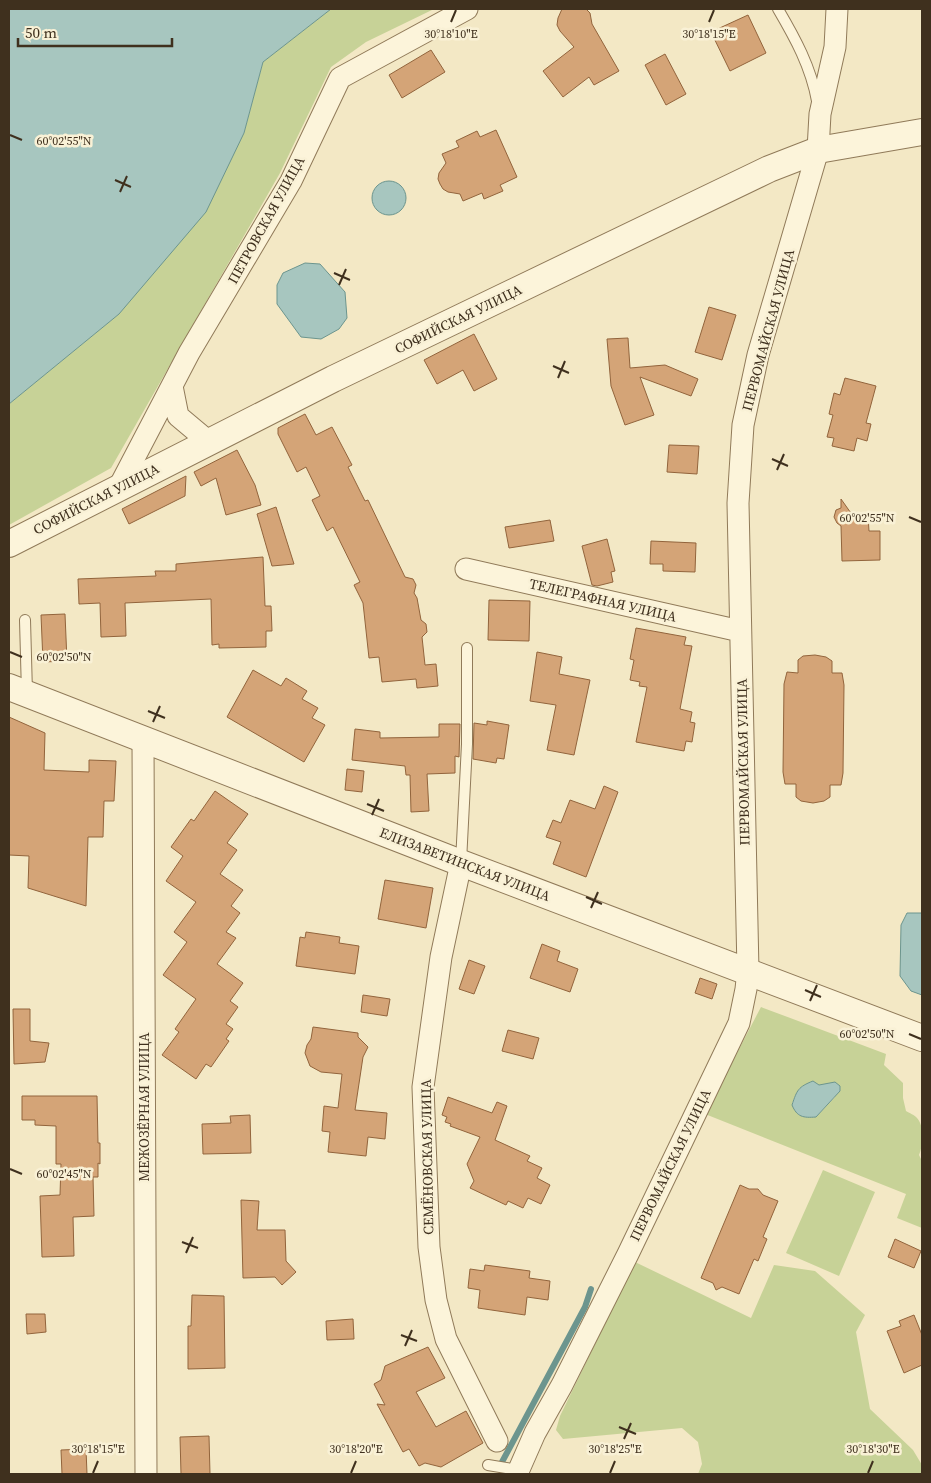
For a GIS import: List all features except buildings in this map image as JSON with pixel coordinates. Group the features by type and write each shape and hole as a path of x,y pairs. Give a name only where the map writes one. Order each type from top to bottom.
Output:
{"street":[{"name":"ПЕТРОВСКАЯ УЛИЦА","path":"119,487 189,353 291,181 340,78 467,9"},
{"name":"ПЕРВОМАЙСКАЯ УЛИЦА","path":"517,1472 535,1433 562,1385 628,1254 739,1022 748,971 738,503 743,426 758,355 818,150 820,114 835,47 838,9"},
{"name":"СОФИЙСКАЯ УЛИЦА","path":"9,544 342,374 769,170 818,150 922,132"},
{"path":"172,386 178,416 209,442"},
{"name":"ТЕЛЕГРАФНАЯ УЛИЦА","path":"466,569 740,631"},
{"name":"ЕЛИЗАВЕТИНСКАЯ УЛИЦА","path":"18,691 461,863 922,1038"},
{"name":"МЕЖОЗЁРНАЯ УЛИЦА","path":"143,740 146,1474"},
{"name":"СЕМЁНОВСКАЯ УЛИЦА","path":"461,863 441,956 423,1087 429,1247 436,1300 446,1339 497,1441"}],"lane":[{"path":"778,9 796,40 814,82 820,114"},
{"path":"18,691 26,620"},
{"path":"461,863 467,744 467,648"},
{"path":"488,1464 517,1472"}],"green space":[{"path":"331,9 434,9 366,42 331,67 280,173 111,468 9,525 9,404 119,314 244,133 263,62"},
{"path":"761,1007 886,1054 884,1065 903,1083 903,1098 906,1111 916,1117 921,1126 922,1146 919,1155 922,1161 922,1228 897,1218 906,1194 705,1114","holes":["813,1081 835,1097 816,1117 792,1104 799,1090"]},
{"path":"823,1170 875,1192 839,1276 786,1253"},
{"path":"635,1262 751,1318 774,1265 815,1271 865,1315 856,1332 870,1409 913,1450 922,1465 922,1474 698,1474 702,1464 698,1442 682,1428 563,1439 556,1430 560,1416"}],"water":[{"path":"9,9 331,9 263,62 244,133 206,212 119,314 9,404"},
{"path":"389,181 401,186 406,198 401,210 389,215 377,210 372,198 377,186"},
{"path":"305,263 320,264 345,292 347,318 339,329 321,339 301,337 277,304 277,285 283,273"},
{"path":"907,913 922,913 922,995 911,991 900,976 901,925"},
{"path":"813,1081 819,1085 835,1082 840,1086 840,1091 816,1117 804,1117 796,1112 792,1105 799,1090 804,1085"}],"waterway":[{"path":"502,1462 585,1307 591,1289"}]}
